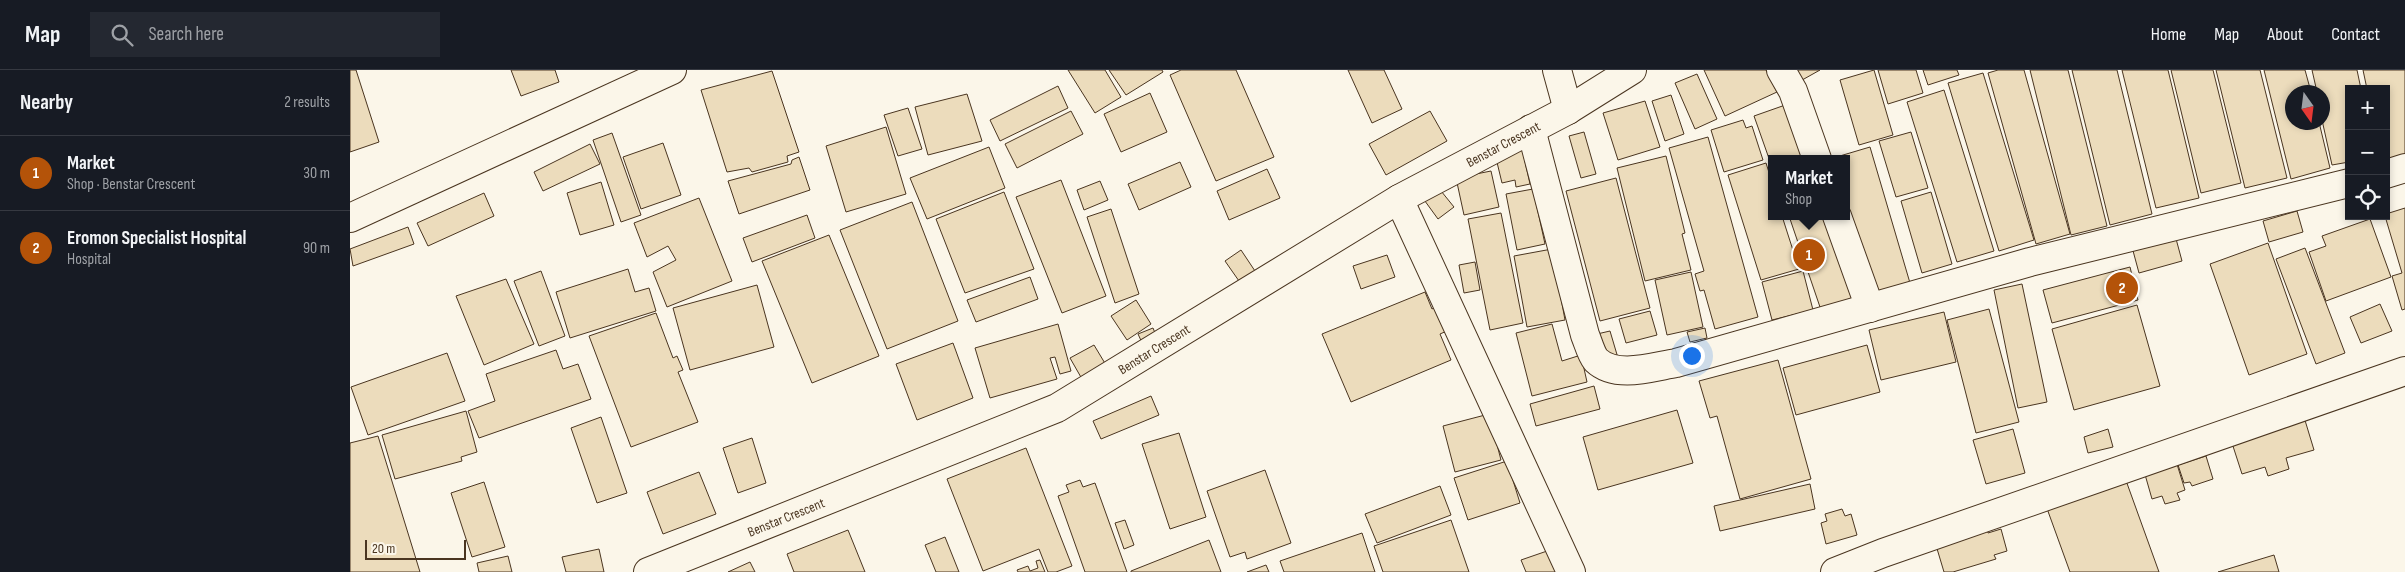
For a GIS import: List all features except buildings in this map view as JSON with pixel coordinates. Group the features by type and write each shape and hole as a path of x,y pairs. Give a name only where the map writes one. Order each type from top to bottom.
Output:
{"street":[{"path":"350,218 672,70"},
{"path":"1557,70 1568,110"},
{"name":"Benstar Crescent","path":"648,572 1057,408 1398,198 1568,110 1632,70"},
{"path":"1781,70 1793,91 1816,155"},
{"path":"1532,128 1585,335 1595,359 1609,369 1634,370 1676,363 2030,262 2345,184"},
{"path":"2390,173 2405,168"},
{"path":"1398,198 1571,572"},
{"path":"1838,220 1870,308"},
{"path":"1835,572 2405,371"}],"place":[{"name":"Market","path":"1809,255"},
{"name":"Eromon Specialist Hospital","path":"2122,288"}]}
